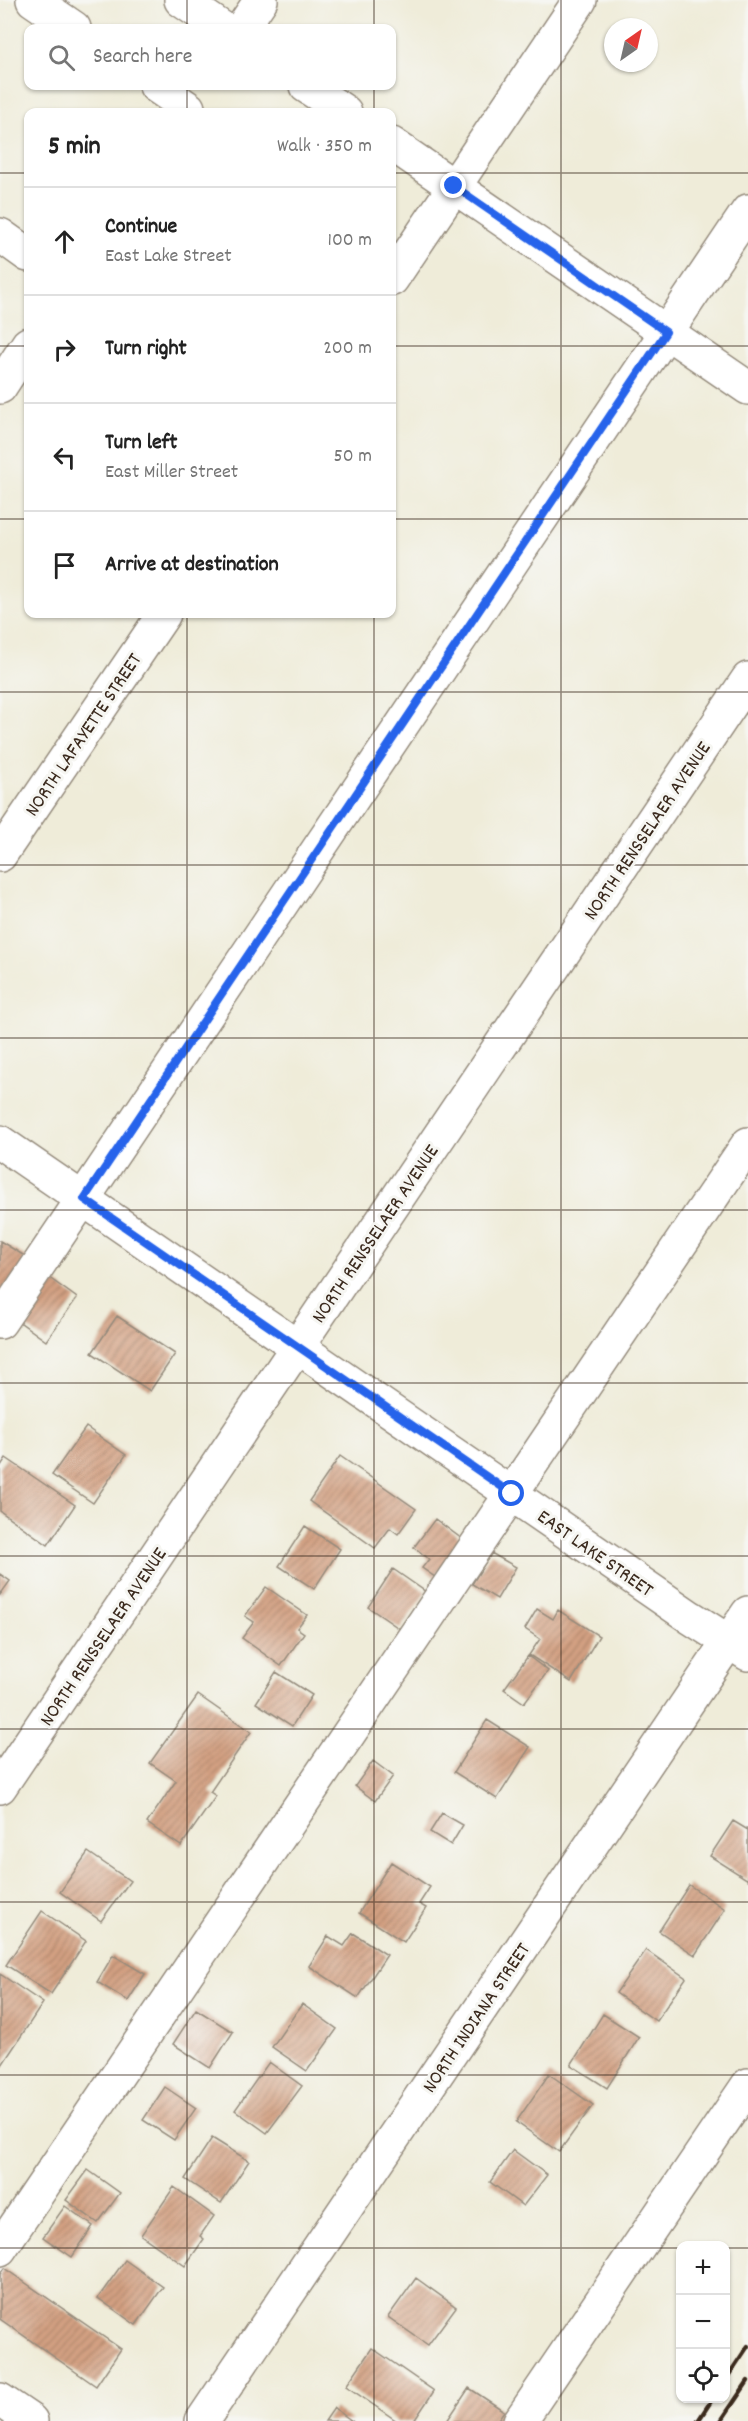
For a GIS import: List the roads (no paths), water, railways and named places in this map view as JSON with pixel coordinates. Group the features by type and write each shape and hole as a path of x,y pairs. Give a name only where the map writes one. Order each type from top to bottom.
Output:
{"street":[{"path":"33,0 68,24"},
{"path":"181,0 216,24"},
{"path":"245,24 261,0"},
{"path":"396,273 580,0"},
{"path":"165,90 192,102"},
{"path":"312,90 339,108"},
{"path":"396,147 748,388"},
{"path":"0,1322 748,211"},
{"path":"0,235 24,252"},
{"path":"0,387 24,350"},
{"name":"NORTH LAFAYETTE STREET","path":"0,855 161,618"},
{"name":"NORTH RENSSELAER AVENUE","path":"0,1787 748,678"},
{"name":"EAST LAKE STREET","path":"0,1142 738,1648"},
{"path":"0,2249 748,1144"},
{"name":"NORTH INDIANA STREET","path":"202,2421 738,1648 748,1612"},
{"path":"520,2421 748,2085"},
{"path":"0,2400 31,2421"}],"railway":[{"path":"730,2373 748,2346"},
{"path":"721,2421 748,2381"},
{"path":"698,2421 710,2403"}]}
